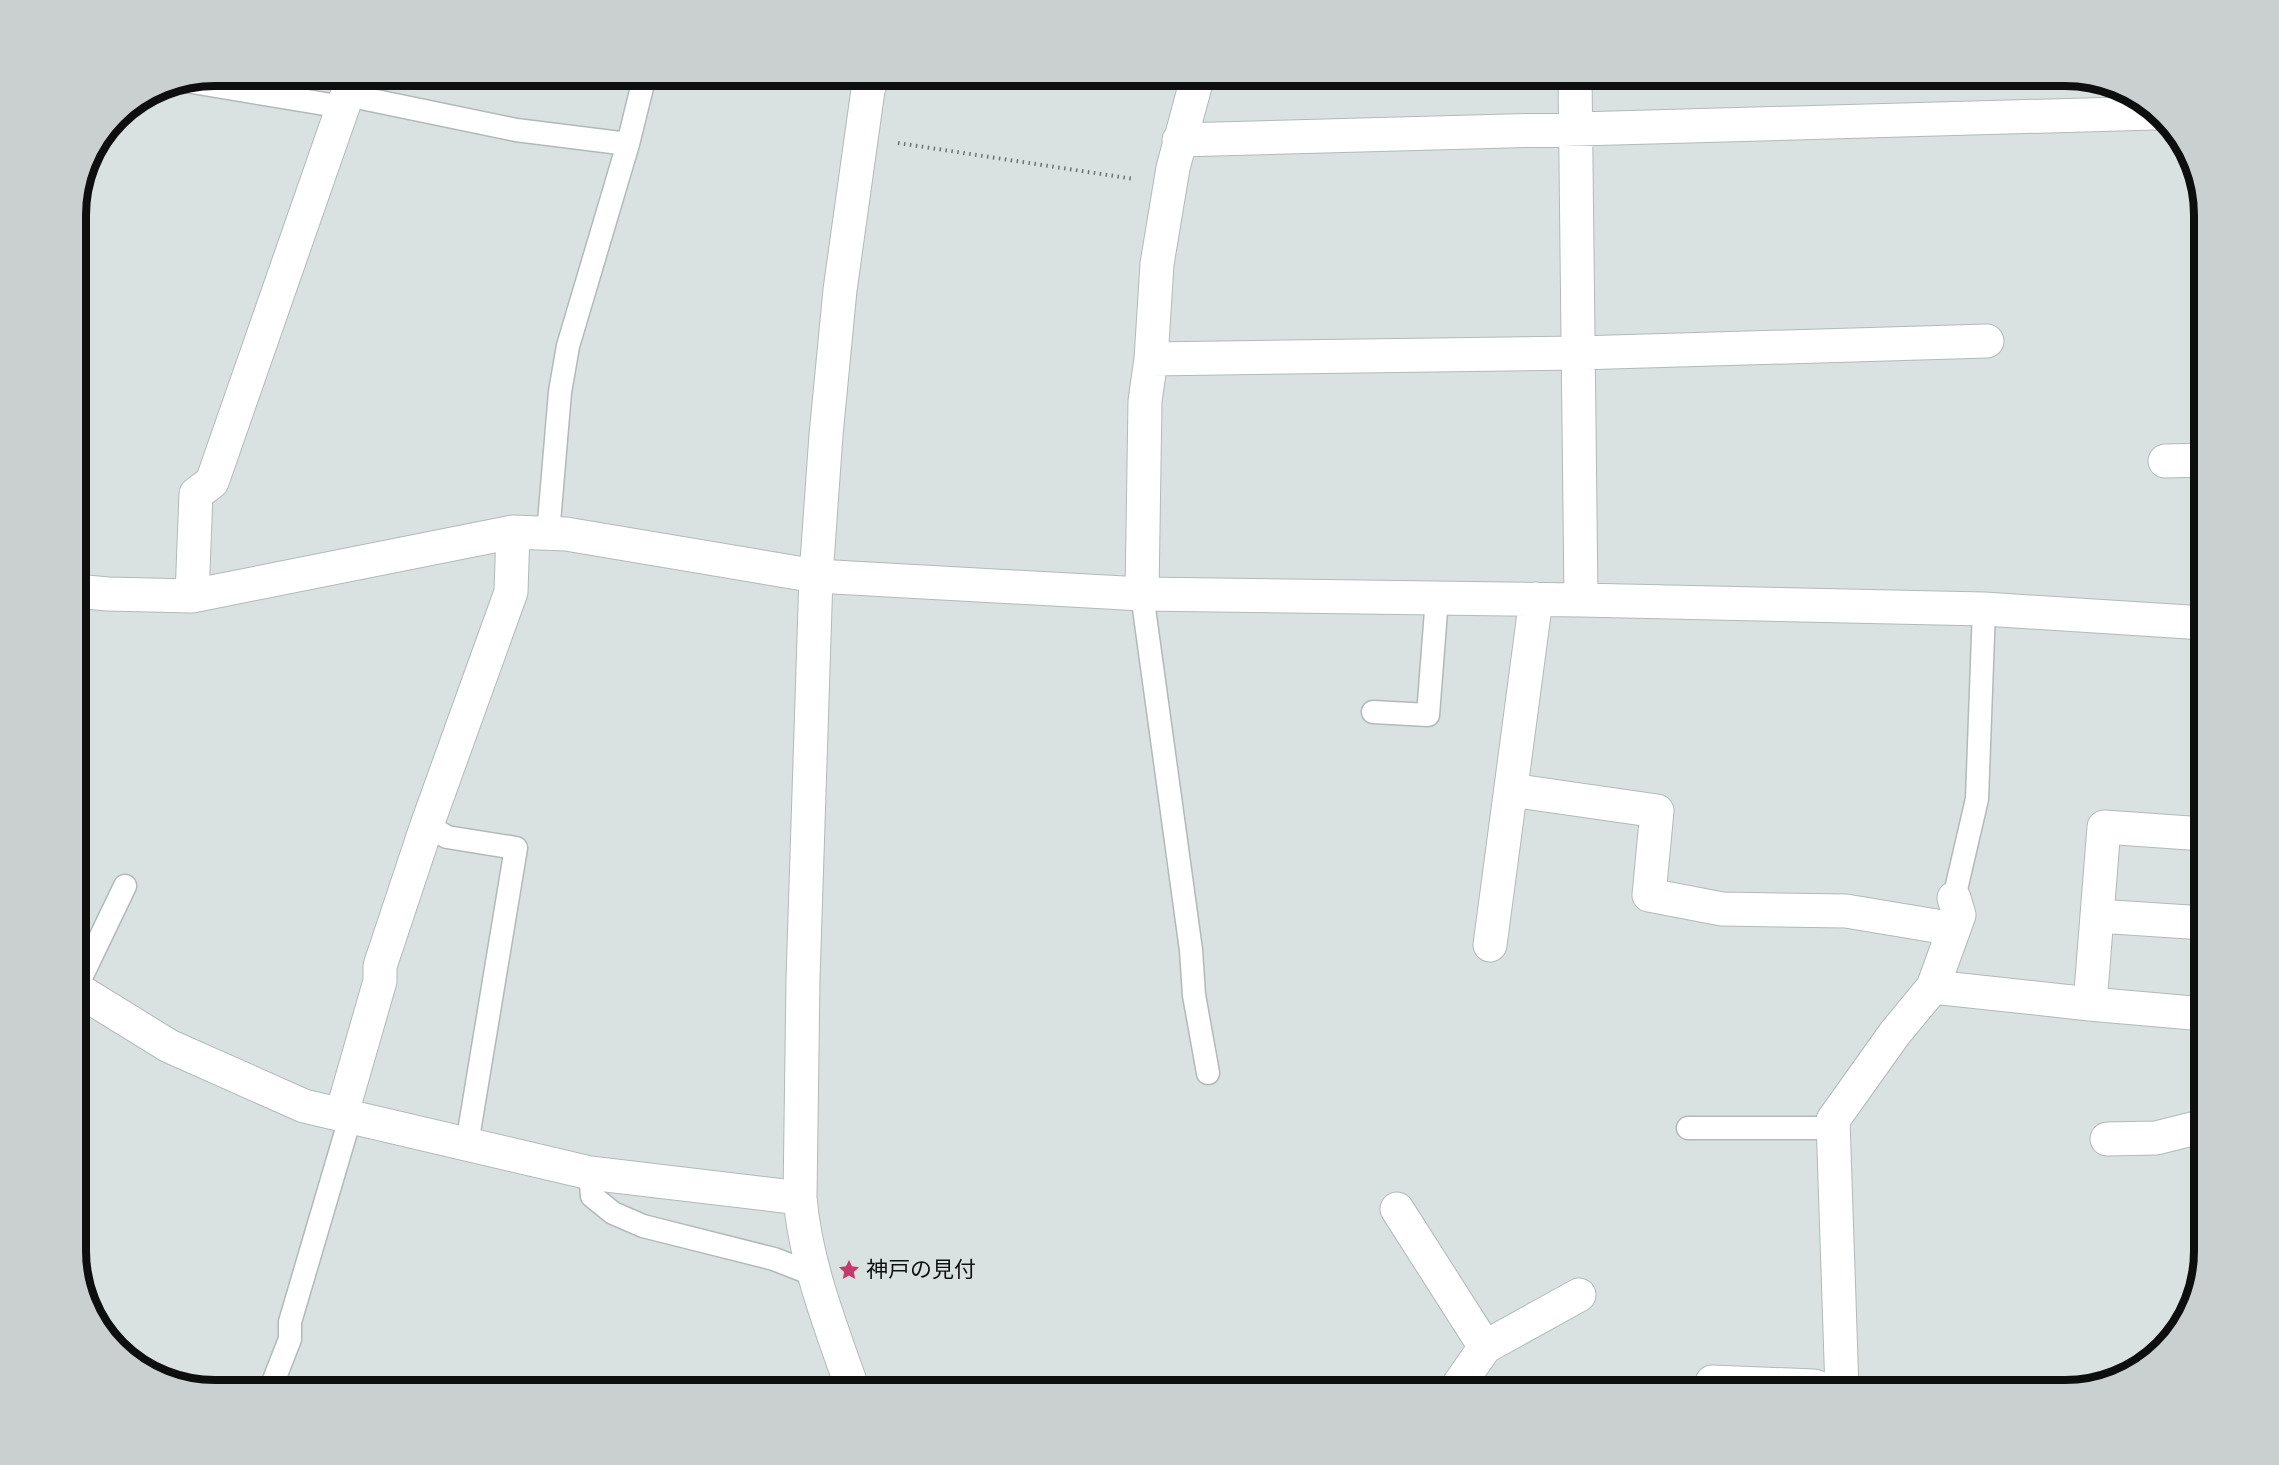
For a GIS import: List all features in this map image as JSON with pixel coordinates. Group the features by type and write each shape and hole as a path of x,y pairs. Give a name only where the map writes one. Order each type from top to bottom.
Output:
{"street":[{"path":"1142,594 1145,400 1151,359 1157,264 1179,140 1195,85"},
{"path":"1575,85 1581,600"},
{"path":"849,1380 822,1302 803,1231 800,1198 803,979 816,576 826,435 838,301 869,86"},
{"path":"192,596 196,494 212,482 348,92"},
{"path":"1179,140 2143,113"},
{"path":"1151,359 1578,353 1987,341"},
{"path":"2165,460 2194,460"},
{"path":"346,1114 380,981 380,966 427,825 511,592 513,532"},
{"path":"86,592 192,596 513,532 566,534 816,576 1142,594 1536,599 1984,609 2194,622"},
{"path":"1490,945 1536,599"},
{"path":"1511,790 1657,811 1649,895 1722,909 1954,914 1933,987 1895,1033 1833,1120 1842,1380"},
{"path":"2090,1004 2104,827 2194,833"},
{"path":"2098,916 2194,922"},
{"path":"1933,987 2194,1013"},
{"path":"86,994 169,1046 304,1106 590,1173 800,1198"},
{"path":"2107,1138 2156,1138 2194,1128"},
{"path":"1397,1209 1485,1347"},
{"path":"1462,1380 1485,1347 1579,1295"}],"lane":[{"path":"259,86 348,92 516,130 628,144"},
{"path":"548,534 560,392 568,346 628,144 642,86"},
{"path":"1142,594 1191,950 1194,995 1208,1073"},
{"path":"1373,712 1428,715 1437,598"},
{"path":"1954,914 1977,799 1984,609"},
{"path":"427,825 447,837 516,848 467,1144"},
{"path":"86,967 125,886"},
{"path":"274,1380 290,1339 290,1322 346,1114"},
{"path":"1688,1128 1833,1128"},
{"path":"590,1173 592,1196 613,1213 643,1226 774,1259 815,1275"}],"path":[{"path":"861,138 1170,184"}],"place":[{"name":"神戸の見付","path":"849,1270"}]}
